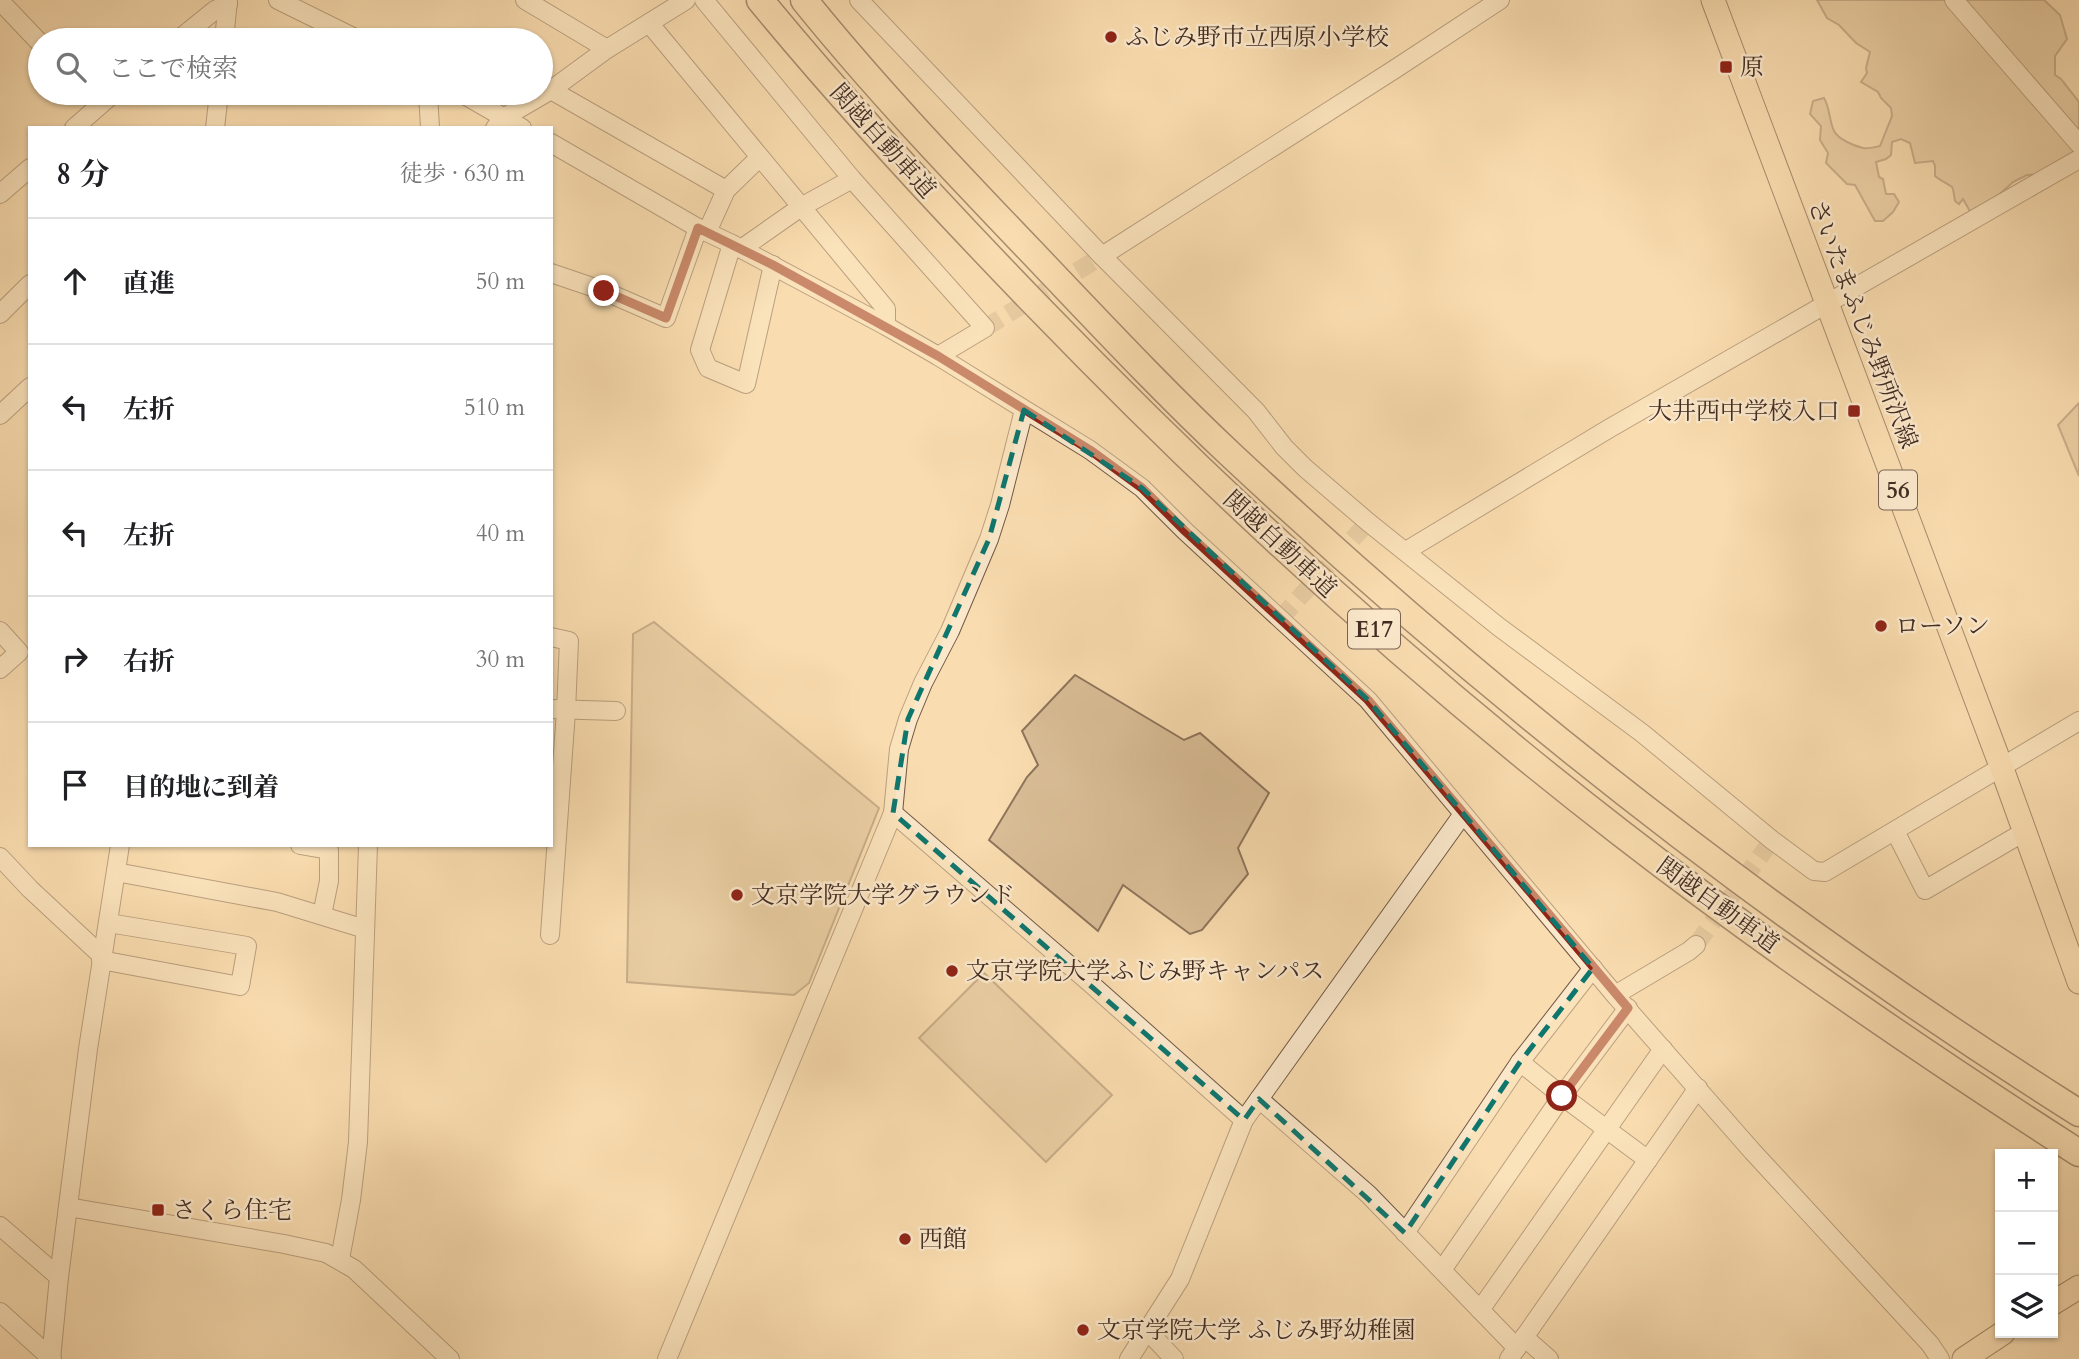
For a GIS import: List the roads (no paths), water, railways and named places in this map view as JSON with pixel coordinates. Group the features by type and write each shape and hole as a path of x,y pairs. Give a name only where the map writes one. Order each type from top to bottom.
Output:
{"highway":[{"name":"関越自動車道","path":"760,0 954,220 1067,337 1206,476 1354,611 1476,716 1621,833 1732,916 1997,1101 2079,1153"},
{"name":"関越自動車道","path":"804,0 903,114 1103,327 1228,453 1378,587 1500,693 1641,805 1928,1014 2079,1113"}],"main road":[{"name":"さいたまふじみ野所沢線","path":"1713,0 2001,766 2079,982"},
{"path":"2058,1300 2079,1287"},
{"path":"1964,1359 1996,1338"}],"street":[{"path":"278,0 335,28"},
{"path":"553,89 607,49 685,0"},
{"path":"704,0 852,178 985,328 938,356"},
{"path":"859,0 1102,257 1256,411 1284,447 1305,468 1499,627 1642,733 1772,840 1814,871 1825,872 2079,721"},
{"path":"1102,257 1500,0"},
{"path":"1954,0 2079,144"},
{"path":"193,28 228,2"},
{"path":"225,28 228,2"},
{"path":"540,3 607,49"},
{"path":"5,6 28,30"},
{"path":"649,23 886,309 886,326"},
{"path":"553,91 726,190"},
{"path":"76,126 100,105"},
{"path":"215,126 218,105"},
{"path":"429,105 430,126"},
{"path":"476,105 499,123 527,105"},
{"path":"553,144 702,230 773,265 938,356 1090,450 1142,488 1368,700 1615,995 1930,1344 1940,1359"},
{"path":"553,274 604,291 666,318 702,230 726,190 760,157"},
{"path":"1406,551 1610,428 2079,159"},
{"path":"0,194 28,170"},
{"path":"773,265 746,384 708,368 700,349 736,247 852,178"},
{"path":"0,314 28,286"},
{"path":"0,415 28,389"},
{"path":"667,1359 893,813 899,749 908,719 950,631 989,539 1024,411"},
{"path":"0,631 19,652 0,669"},
{"path":"550,935 559,710 569,641 553,637"},
{"path":"559,710 616,711"},
{"path":"893,813 1090,983 1244,1121"},
{"path":"1129,1359 1180,1279 1244,1121 1463,814"},
{"path":"1895,831 1925,890 2024,832"},
{"path":"52,1359 68,1207 120,847"},
{"path":"312,847 329,850 329,881 322,915"},
{"path":"340,1259 358,1142 368,847"},
{"path":"0,857 102,958 240,986 247,946 108,923"},
{"path":"116,872 278,902 365,929"},
{"path":"1615,995 1696,945"},
{"path":"1405,1233 1520,1062 1592,968"},
{"path":"1442,1270 1562,1096 1628,1008"},
{"path":"1480,1310 1663,1049"},
{"path":"1520,1062 1648,1160"},
{"path":"1517,1348 1698,1088"},
{"path":"1259,1099 1368,1194 1517,1348 1549,1359"},
{"path":"68,1207 326,1253 354,1269 450,1359"},
{"path":"0,1226 59,1277"},
{"path":"0,1312 52,1359"},
{"path":"1147,1330 1174,1359"}],"tunnel":[{"path":"985,328 1102,256"},
{"path":"1280,619 1368,522"},
{"path":"1696,945 1772,840"}],"place":[{"name":"ふじみ野市立西原小学校","path":"1111,37"},
{"name":"原","path":"1726,67"},
{"name":"大井西中学校入口","path":"1854,411"},
{"name":"ローソン","path":"1881,626"},
{"name":"文京学院大学グラウンド","path":"737,895"},
{"name":"文京学院大学ふじみ野キャンパス","path":"952,971"},
{"name":"さくら住宅","path":"158,1210"},
{"name":"西館","path":"905,1239"},
{"name":"文京学院大学 ふじみ野幼稚園","path":"1083,1330"}]}
